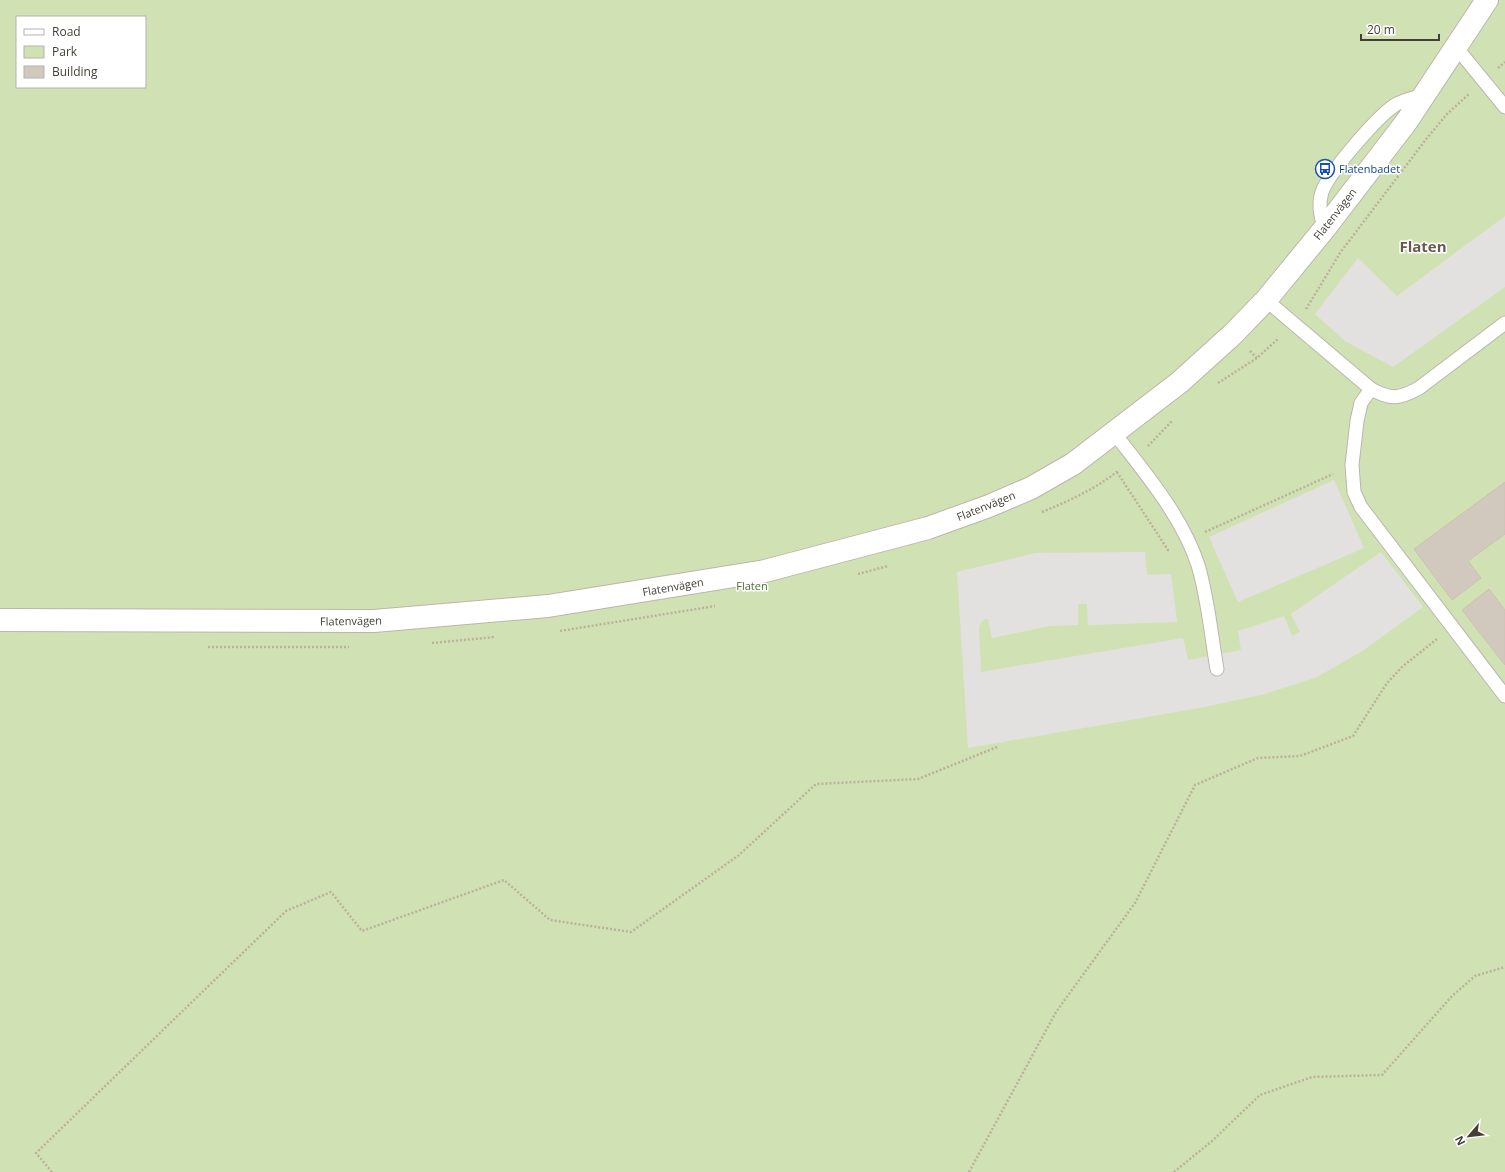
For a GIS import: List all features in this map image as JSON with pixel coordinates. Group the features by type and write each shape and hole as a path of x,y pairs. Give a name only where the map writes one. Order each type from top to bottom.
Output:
{"street":[{"name":"Flatenvägen","path":"0,620 374,621 548,606 643,592 764,571 928,528 989,506 1031,488 1073,464 1115,434 1180,382 1233,334 1266,300 1325,228 1407,121 1487,0"}],"lane":[{"path":"1456,47 1505,107"},
{"path":"1266,300 1371,389 1383,395 1394,398 1405,396 1419,388 1505,323"},
{"path":"1371,389 1361,403 1356,421 1352,465 1354,492 1361,507 1505,696"},
{"path":"1115,434 1172,513 1188,540 1202,579 1217,670"}],"path":[{"path":"1117,472 1168,550 1352,465"},
{"path":"969,1172 1056,1012 1135,903 1195,785 1258,758 1300,756 1353,736 1388,683 1403,666 1453,626"},
{"path":"52,1172 36,1154 286,911 331,892 362,931 504,880 550,920 631,932 739,855 816,784 918,780 997,747"},
{"path":"1174,1172 1212,1141 1260,1095 1312,1077 1382,1075 1452,996 1475,976 1505,967"}],"green space":[{"name":"Flaten","path":"0,0 1505,0 1505,1172 0,1172"}],"shaded area":[{"path":"1505,216 1505,287 1393,367 1345,341 1315,314 1358,258 1397,296"},
{"path":"1334,480 1364,548 1238,602 1209,537"},
{"path":"1145,552 1147,575 1171,574 1177,622 1088,625 1087,604 1078,604 1078,625 1049,626 992,638 988,619 985,619 981,622 979,629 981,672 1183,638 1188,660 1241,650 1238,631 1284,616 1292,636 1300,632 1291,614 1381,552 1423,607 1364,650 1317,677 1265,694 1205,707 968,748 957,572 1036,553"}],"building":[{"path":"1505,482 1505,534 1468,561 1481,578 1452,600 1414,549"},
{"path":"1489,589 1505,610 1505,665 1462,610"}],"place":[{"name":"Flatenbadet","path":"1325,169"}],"district":[{"name":"Flaten","path":"1423,247"}]}
